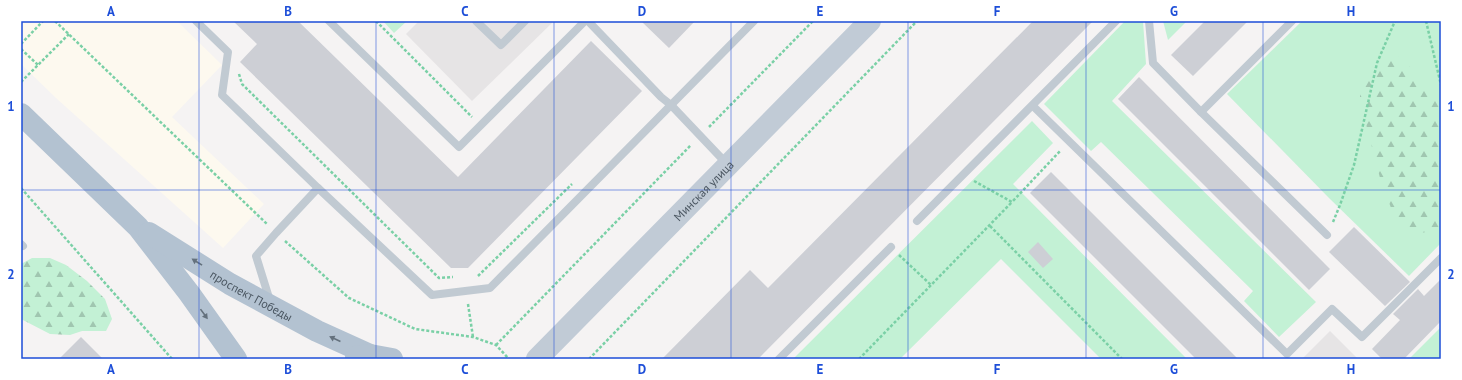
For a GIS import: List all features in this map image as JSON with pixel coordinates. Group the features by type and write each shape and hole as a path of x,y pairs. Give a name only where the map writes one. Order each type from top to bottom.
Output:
{"main road":[{"name":"Минская улица","path":"536,359 870,21"},
{"name":"проспект Победы","path":"21,114 138,227 236,359"},
{"name":"проспект Победы","path":"138,227 230,284 318,331 360,357 392,359"}],"lane":[{"path":"196,21 228,52 222,95 432,295 490,288 754,21"},
{"path":"329,21 459,146 586,21 728,165"},
{"path":"476,21 501,44 525,21"},
{"path":"918,221 1116,21"},
{"path":"1149,21 1153,63 1327,235"},
{"path":"1201,112 1292,21"},
{"path":"1033,106 1070,141 1284,357 1332,309 1362,337 1441,258"},
{"path":"271,306 256,256 318,188"},
{"path":"779,359 891,247"}],"path":[{"path":"21,44 43,21"},
{"path":"21,82 69,34 55,21"},
{"path":"376,21 480,125"},
{"path":"496,345 813,21"},
{"path":"589,359 917,21"},
{"path":"1327,235 1340,205 1354,165 1376,63 1395,21"},
{"path":"1426,21 1441,84"},
{"path":"21,49 38,65"},
{"path":"238,69 242,84 439,278 477,276 577,178"},
{"path":"860,359 990,226 1070,141"},
{"path":"963,176 1012,202"},
{"path":"21,188 172,359"},
{"path":"990,226 1122,359"},
{"path":"891,247 931,285"},
{"path":"463,277 473,338"}],"shaded area":[{"path":"21,21 177,21 222,65 172,117 264,204 223,248 56,98 21,64"},
{"path":"419,21 554,21 472,101 406,34"},
{"path":"1330,331 1358,359 1302,359"}],"green space":[{"path":"383,21 407,21 394,33"},
{"path":"1125,21 1143,21 1146,64 1112,101 1316,302 1279,337 1244,301 1253,291 1101,142 1091,151 1044,104"},
{"path":"1163,21 1187,21 1168,40"},
{"path":"1302,21 1441,21 1441,243 1409,276 1329,198 1227,94"},
{"path":"1395,54 1416,72 1439,106 1441,113 1441,229 1421,233 1409,231 1400,227 1394,216 1380,178 1360,101 1360,79 1380,61"},
{"path":"1032,121 1053,143 1013,184 1187,359 1101,359 1001,259 900,359 793,359"},
{"path":"32,258 50,258 66,265 87,281 105,299 112,319 106,331 82,331 70,335 50,334 21,319 21,264"},
{"path":"1441,327 1441,359 1409,359"}],"building":[{"path":"233,21 298,21 458,177 591,41 642,91 468,268 451,268 240,62 257,44"},
{"path":"641,21 695,21 669,48"},
{"path":"1033,21 1093,21 758,359 662,359 750,270 768,288"},
{"path":"1205,21 1248,21 1193,76 1171,55"},
{"path":"1139,77 1330,269 1309,290 1118,99"},
{"path":"1051,172 1238,359 1196,359 1030,193"},
{"path":"1354,227 1410,282 1385,306 1329,252"},
{"path":"1038,242 1053,259 1043,268 1028,252"},
{"path":"1441,279 1441,321 1404,359 1382,359 1372,349 1400,320 1393,314 1418,289 1424,296"},
{"path":"81,337 103,359 59,359"}]}
